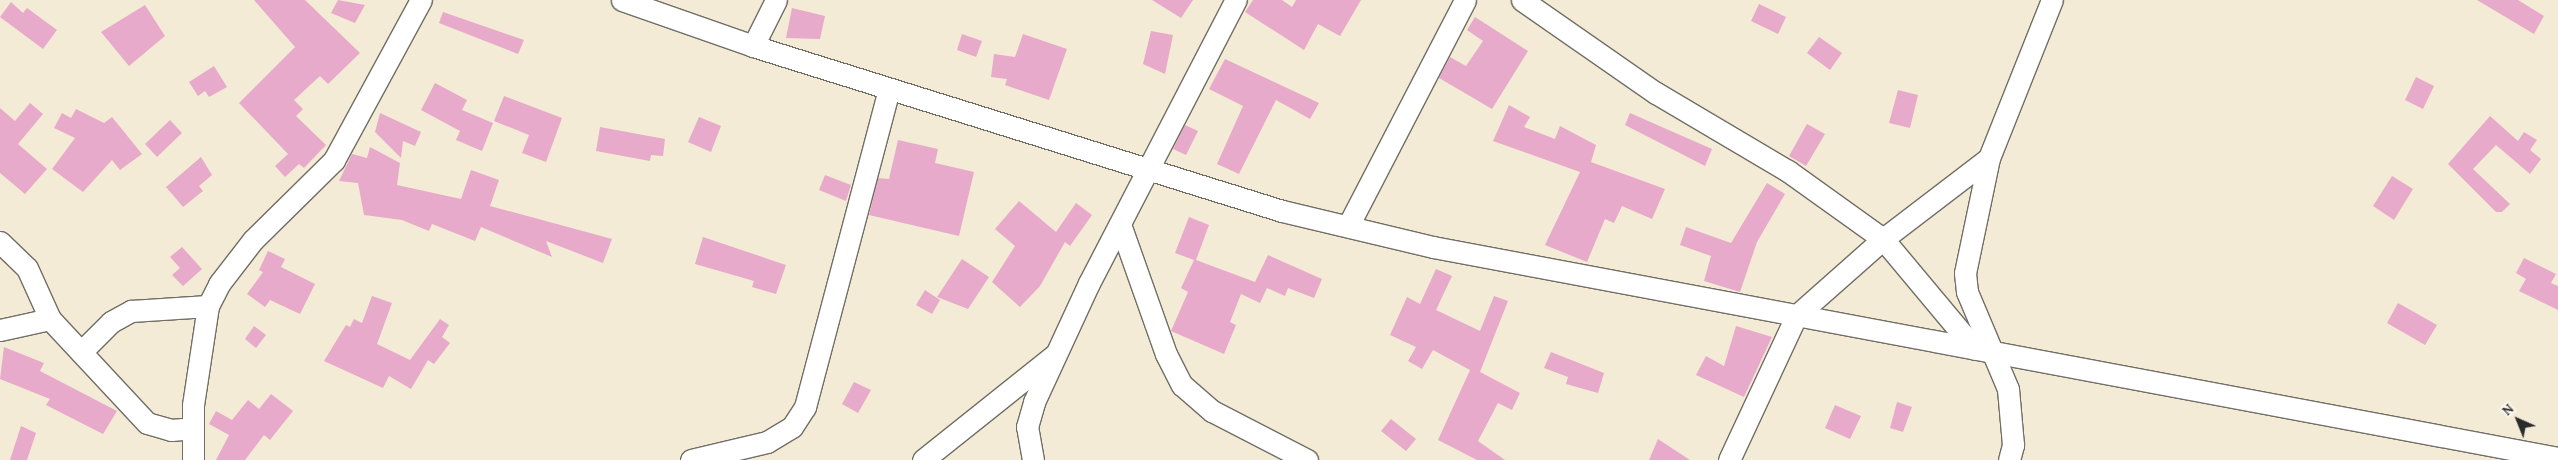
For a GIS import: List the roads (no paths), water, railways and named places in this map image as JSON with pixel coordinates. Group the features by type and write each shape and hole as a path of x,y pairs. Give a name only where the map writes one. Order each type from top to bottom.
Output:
{"street":[{"path":"193,460 192,428 208,306 234,261 334,160 420,0"},
{"path":"622,0 753,46 889,89 1149,166 1282,210 1348,226 1796,316 2558,458"},
{"path":"753,46 776,0"},
{"path":"1033,460 1027,427 1088,283 1121,227 1149,166 1236,0"},
{"path":"1348,226 1465,0"},
{"path":"1522,0 1656,93 1788,171 1883,239 1983,350 2008,389 2013,445 2009,460"},
{"path":"1983,350 1967,292 1965,272 1990,158 2052,0"},
{"path":"691,460 767,442 792,427 805,407 889,89"},
{"path":"1729,460 1796,316 1883,239 1990,158"},
{"path":"1121,227 1166,354 1182,385 1212,411 1307,460"},
{"path":"0,242 27,268 50,319 148,423 171,430 192,428"},
{"path":"81,352 111,322 131,310 208,306"},
{"path":"0,330 50,319"},
{"path":"923,460 1061,350"}]}
